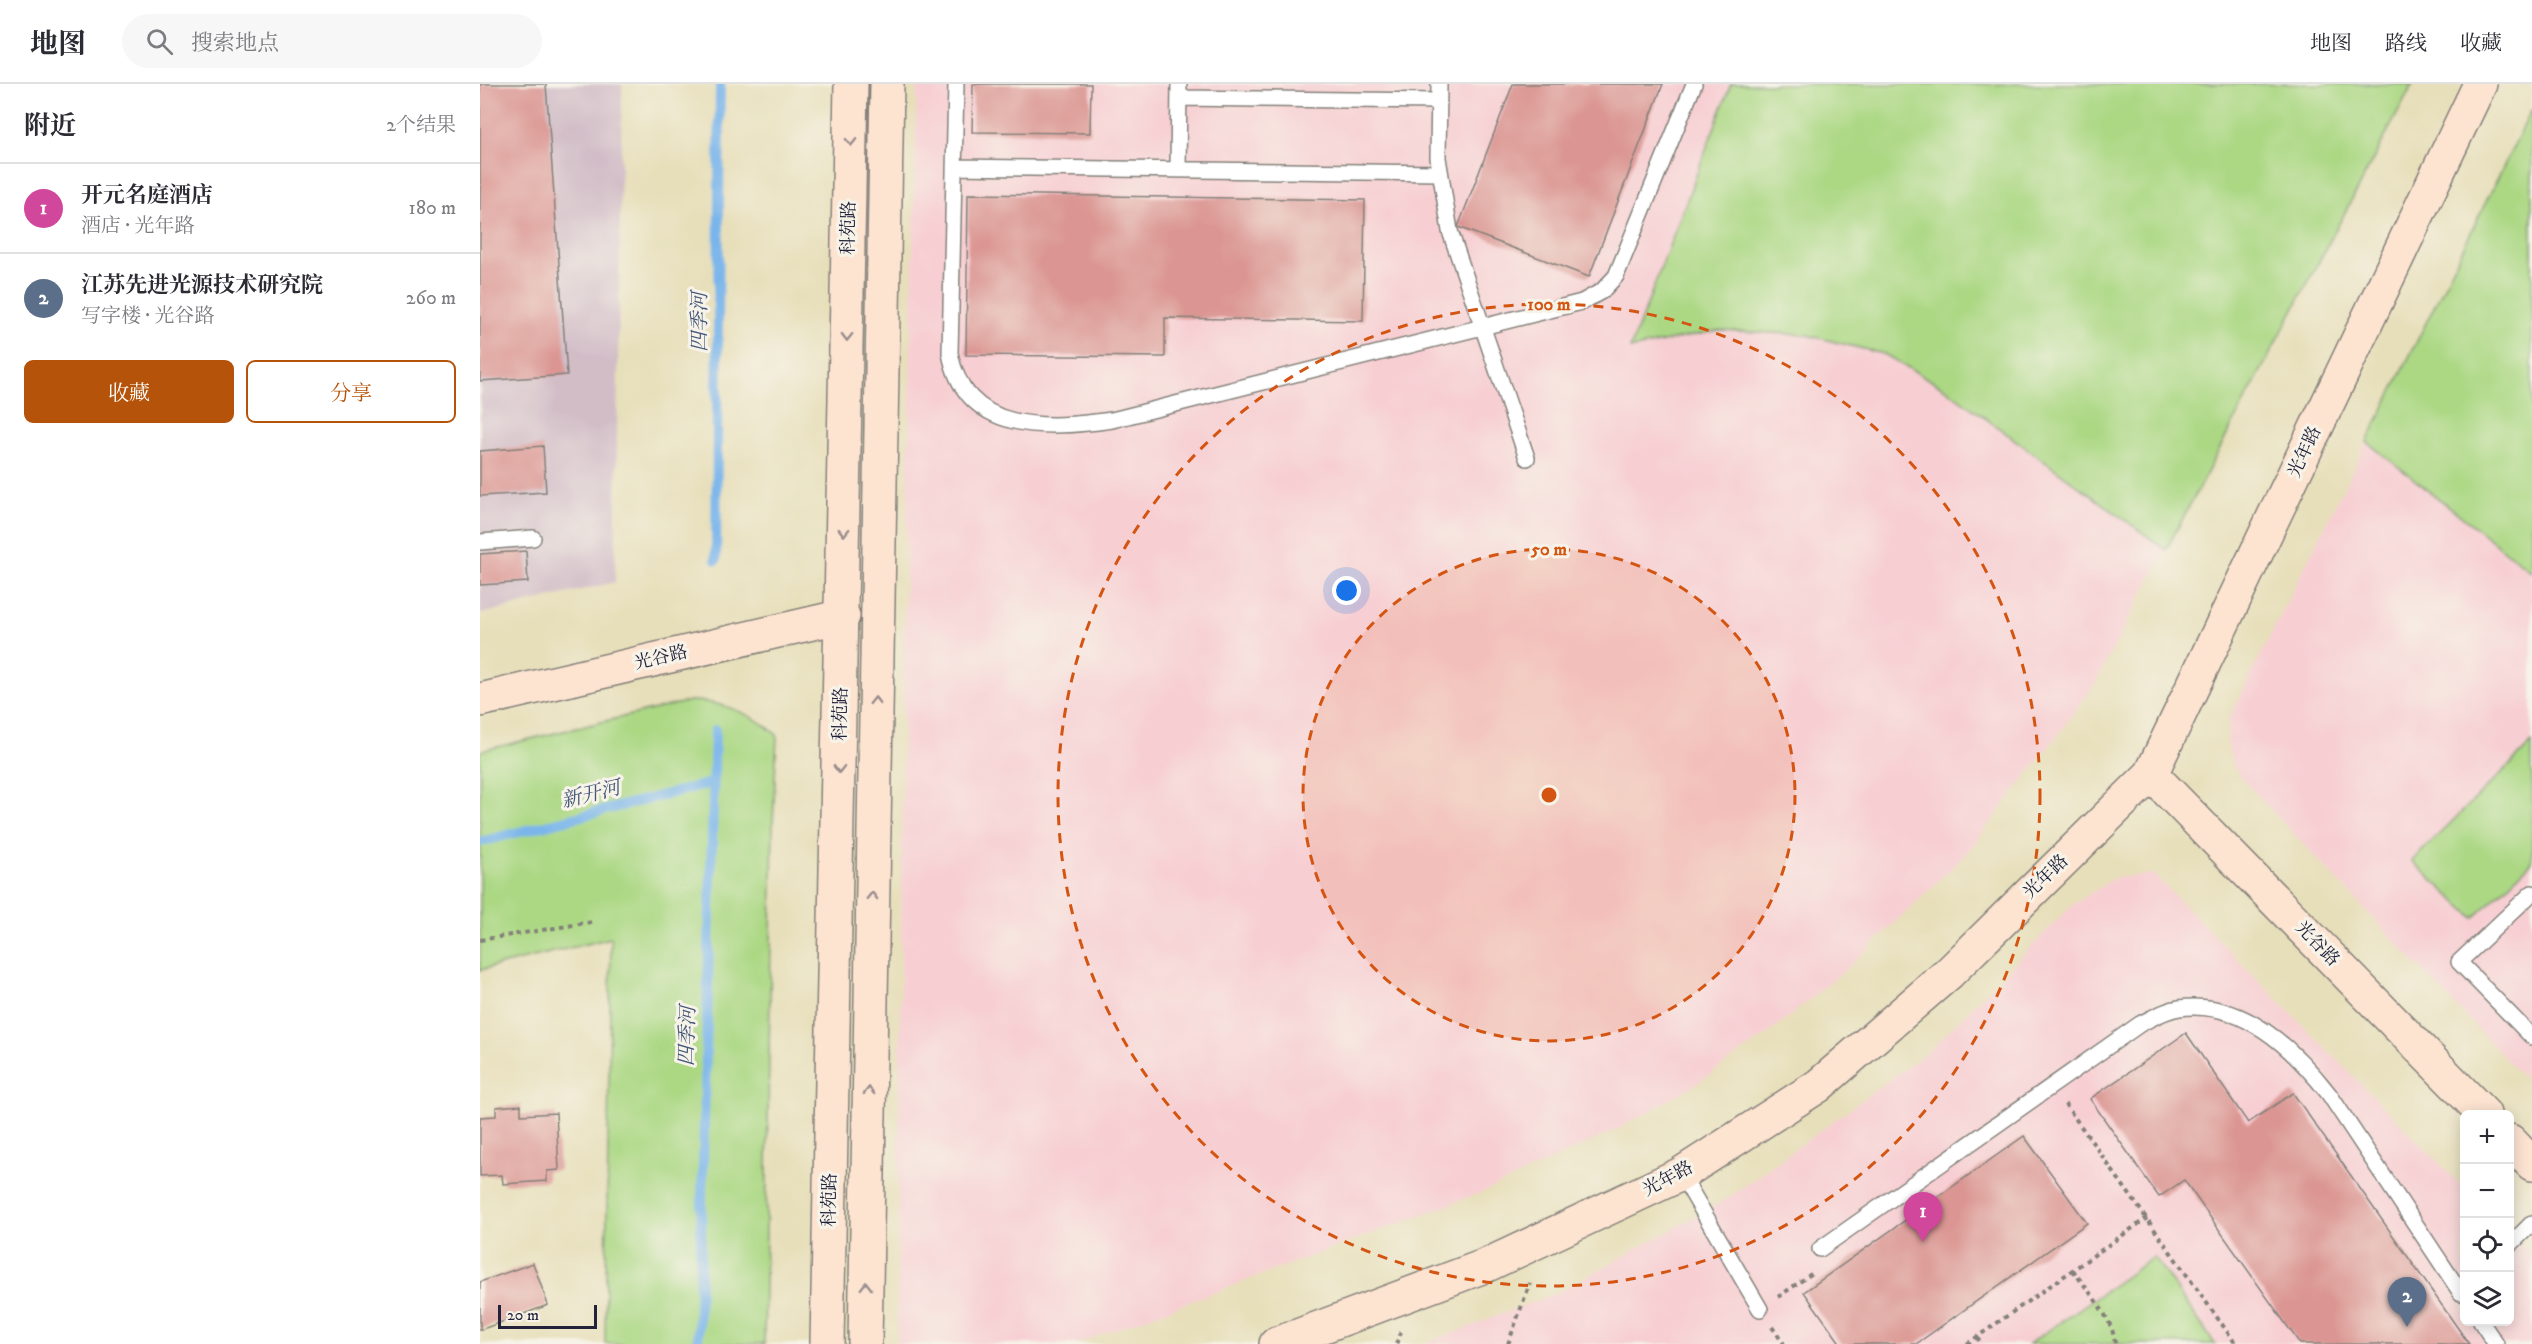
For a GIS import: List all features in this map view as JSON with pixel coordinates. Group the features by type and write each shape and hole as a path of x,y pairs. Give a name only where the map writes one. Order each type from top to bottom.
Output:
{"street":[{"name":"科苑路","path":"827,1344 852,84"},
{"name":"科苑路","path":"866,1344 887,84"},
{"name":"光年路","path":"1276,1344 1487,1265 1681,1174 1818,1086 1949,973 2151,774 2480,84"},
{"name":"光谷路","path":"480,700 843,616"},
{"name":"光谷路","path":"2151,774 2480,1110"},
{"path":"2514,1145 2532,1164"}],"lane":[{"path":"956,84 950,353 954,372 962,389 977,404 996,414 1041,426 1076,425 1112,420 1582,302 1602,291 1616,276 1694,84"},
{"path":"1439,84 1438,158 1450,231 1527,458"},
{"path":"1178,170 1179,91 1438,101"},
{"path":"954,167 1440,172"},
{"path":"480,542 533,538"},
{"path":"2532,893 2459,962 2532,1038"},
{"path":"1820,1249 2140,1024 2177,1008 2213,1008 2260,1027 2308,1068 2329,1094 2460,1289"},
{"path":"1681,1174 1760,1309"},
{"path":"2514,1241 2532,1223"},
{"path":"2484,1326 2496,1344"}],"path":[{"path":"480,940 592,922"},
{"path":"2053,1086 2236,1344"},
{"path":"1968,1344 2146,1218"},
{"path":"1508,1344 1546,1238"},
{"path":"1784,1344 1760,1309 1816,1270 1820,1249"},
{"path":"2073,1270 2106,1317 2114,1335 2115,1344"},
{"path":"1977,1338 1981,1344"}],"shaded area":[{"path":"480,84 622,84 615,582 480,614"},
{"path":"917,84 2413,84 2094,685 1965,855 1853,963 1768,1034 1699,1082 1620,1128 1488,1190 1076,1344 897,1344 904,648"},
{"path":"2532,109 2532,1087 2245,782 2233,766 2227,742 2229,719"},
{"path":"2153,874 2460,1184 2460,1326 2514,1326 2514,1237 2532,1256 2532,1344 1425,1344 1561,1291 1727,1199 1930,1050 2071,906 2114,878"}],"green space":[{"path":"1731,84 2413,84 2166,550 1944,388 1884,354 1807,335 1720,330 1630,349"},
{"path":"2532,109 2532,572 2367,442"},
{"path":"690,701 714,703 736,710 758,721 777,735 773,823 764,1344 605,1344 611,938 480,970 480,751"},
{"path":"2532,743 2532,862 2474,918 2412,861"},
{"path":"2154,1257 2215,1344 2029,1344"}],"building":[{"path":"480,84 546,84 567,375 480,381"},
{"path":"973,84 1091,84 1090,133 972,132"},
{"path":"1513,84 1663,84 1589,277 1458,227"},
{"path":"968,194 1365,200 1363,321 1165,318 1165,357 966,355"},
{"path":"543,446 546,492 480,496 480,451"},
{"path":"526,551 528,582 480,585 480,554"},
{"path":"2186,1033 2248,1123 2293,1093 2469,1344 2300,1344 2184,1180 2159,1197 2090,1099"},
{"path":"521,1105 521,1115 556,1113 559,1170 547,1171 547,1181 503,1184 502,1175 480,1176 480,1117 496,1116 496,1107"},
{"path":"2024,1136 2087,1223 1916,1344 1841,1344 1804,1292"},
{"path":"533,1263 548,1305 480,1330 480,1282"}],"waterway":[{"name":"四季河","path":"716,560 720,84"},
{"name":"四季河","path":"698,1344 715,730"},
{"name":"新开河","path":"480,842 711,783"}],"place":[{"name":"开元名庭酒店","path":"1923,1242"},
{"name":"江苏先进光源技术研究院","path":"2407,1327"}]}
